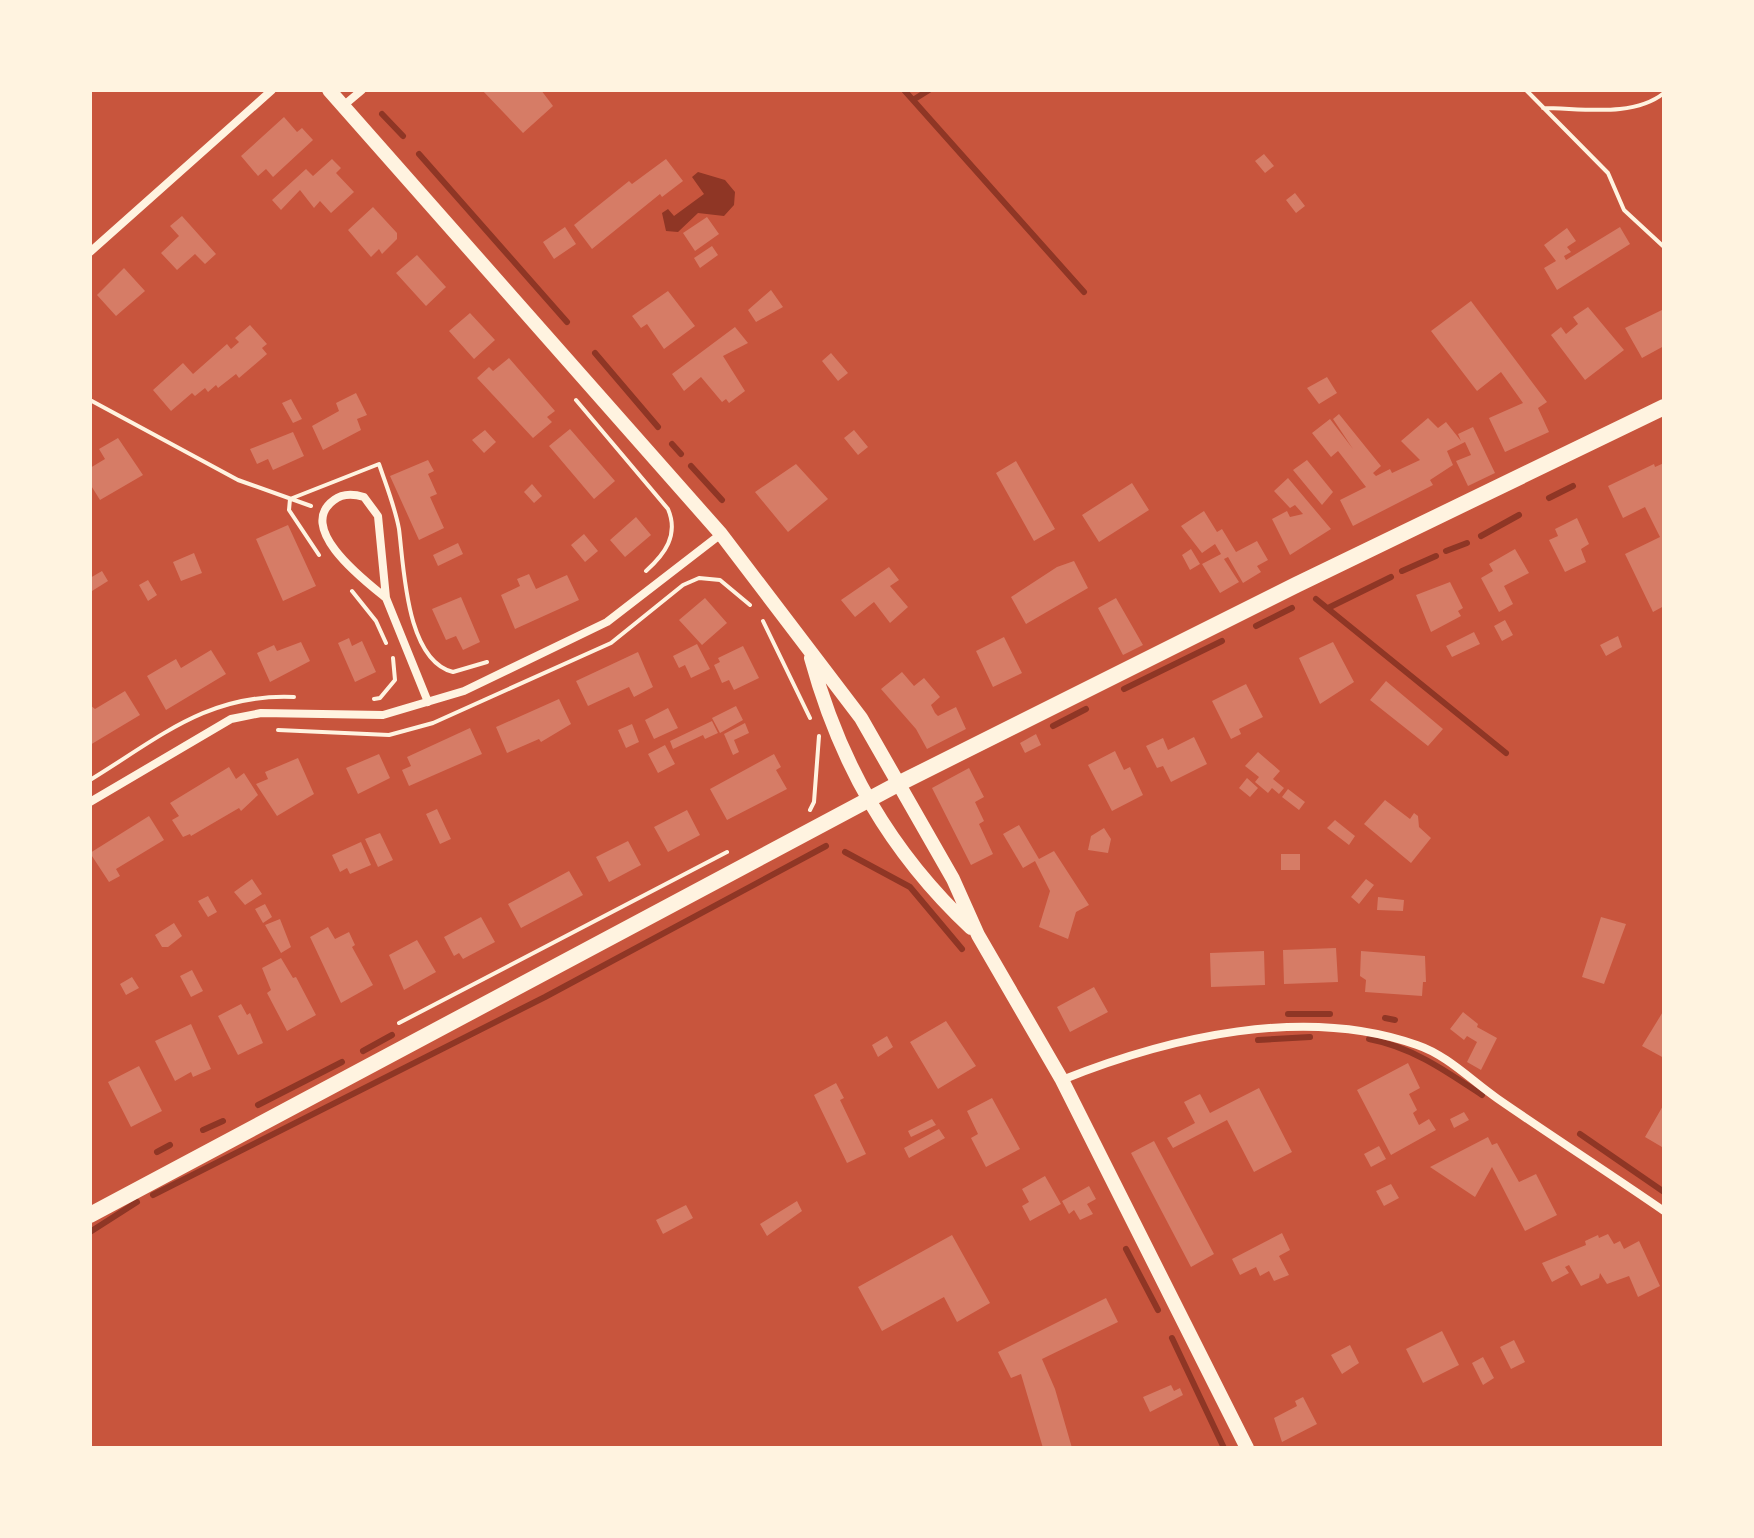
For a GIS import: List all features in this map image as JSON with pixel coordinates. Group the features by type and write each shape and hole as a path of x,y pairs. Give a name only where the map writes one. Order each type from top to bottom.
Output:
{"main road":[{"path":"90,1215 898,784 1664,407"}],"street":[{"path":"90,252 272,90"},
{"path":"329,90 721,534 756,576 861,718 953,879 978,935 1062,1080 1247,1448"},
{"path":"343,106 362,90"},
{"path":"386,598 328,541 322,521 332,501 345,495 364,497 373,505 383,542 386,598 428,702"},
{"path":"90,802 231,719 261,713 383,715 464,691 607,622 721,534"},
{"path":"810,653 843,756 906,860 978,935"},
{"path":"1062,1080 1119,1057 1194,1038 1333,1025 1381,1035 1433,1052 1664,1211"}],"path":[{"path":"1526,90 1608,173 1624,210 1664,247"},
{"path":"1543,108 1635,108 1652,103 1664,93"},
{"path":"575,399 668,509 673,520 667,548 636,580"},
{"path":"90,400 238,480 325,511"},
{"path":"290,499 379,464 396,513 408,609 427,651 437,664 453,672 494,659"},
{"path":"290,499 289,510 321,558"},
{"path":"271,730 389,735 433,723 611,643 683,585 699,578 720,580 752,606"},
{"path":"350,589 376,621 396,670 390,689 380,698 370,700"},
{"path":"761,618 819,737 814,802 809,810 798,816"},
{"path":"90,780 199,713 223,703 246,697 302,697"},
{"path":"399,1023 735,848"}],"shaded area":[{"path":"698,172 725,180 735,192 734,205 724,216 698,213 678,232 666,231 662,213 668,209 674,216 704,194 692,177"}],"building":[{"path":"482,90 541,90 553,106 523,133"},
{"path":"284,117 297,132 302,128 313,140 273,177 266,169 258,176 241,156"},
{"path":"1264,154 1274,166 1265,173 1255,161"},
{"path":"332,159 341,168 336,173 354,192 331,213 320,201 314,208 300,190 281,210 272,200 306,169 313,176"},
{"path":"666,159 683,181 662,197 660,194 592,249 574,225 629,181 632,184"},
{"path":"1295,193 1305,206 1296,213 1286,200"},
{"path":"373,207 397,233 397,239 382,254 379,249 371,257 348,230"},
{"path":"182,216 216,254 205,264 195,254 177,270 161,253 179,236 170,226"},
{"path":"707,217 719,234 695,251 683,233"},
{"path":"565,227 576,244 554,259 543,242"},
{"path":"1620,227 1630,244 1557,290 1544,268 1556,261 1544,245 1567,228 1576,241 1567,247 1571,252 1564,256 1566,260"},
{"path":"712,246 718,255 700,268 694,258"},
{"path":"417,255 446,287 426,306 396,273"},
{"path":"124,268 145,291 116,316 97,295"},
{"path":"771,290 783,307 756,322 748,310"},
{"path":"668,291 695,326 664,349 647,324 641,328 632,316"},
{"path":"1471,301 1547,402 1538,408 1549,432 1505,452 1489,418 1523,403 1501,372 1477,391 1431,331"},
{"path":"1588,307 1624,350 1585,380 1551,335 1561,327 1566,334 1578,324 1573,317"},
{"path":"1664,309 1664,346 1642,358 1625,328"},
{"path":"470,313 495,340 474,359 449,331"},
{"path":"250,325 267,344 262,348 267,354 239,378 236,374 218,388 216,385 208,392 205,388 195,396 192,393 171,411 153,390 183,363 193,374 227,344 231,349 239,342 235,338"},
{"path":"735,327 748,343 723,356 745,391 729,403 726,399 722,402 701,377 684,391 672,374"},
{"path":"831,353 848,373 838,381 822,361"},
{"path":"509,358 555,411 547,417 552,422 533,438 477,378 489,367 493,371"},
{"path":"1327,377 1337,393 1319,404 1307,388"},
{"path":"356,393 367,415 357,419 361,430 323,450 312,426 339,411 336,403"},
{"path":"291,399 302,419 293,423 282,403"},
{"path":"1339,414 1381,466 1373,473 1376,476 1390,469 1392,473 1420,460 1401,441 1428,418 1438,428 1446,422 1461,441 1458,434 1473,427 1495,473 1468,486 1456,461 1471,455 1465,442 1447,451 1453,465 1430,480 1433,485 1353,526 1340,500 1366,487 1338,451 1331,457 1312,433 1330,419 1353,449 1333,419"},
{"path":"570,429 615,481 594,499 549,446"},
{"path":"485,430 496,442 484,453 472,440"},
{"path":"854,430 868,447 858,455 844,438"},
{"path":"293,432 304,456 273,470 268,459 257,464 250,449"},
{"path":"118,438 143,475 100,500 90,484 90,468 105,459 99,449"},
{"path":"428,460 434,471 428,474 437,494 430,497 444,528 419,540 390,476"},
{"path":"1307,460 1333,492 1322,505 1293,470"},
{"path":"1016,461 1055,529 1034,541 996,473"},
{"path":"1664,463 1664,606 1653,612 1625,554 1660,537 1645,507 1623,518 1608,486 1654,464 1655,467"},
{"path":"796,464 828,499 788,532 755,492"},
{"path":"1288,478 1331,529 1290,555 1272,519 1287,511 1290,517 1303,514 1295,505 1290,508 1274,491"},
{"path":"1132,483 1149,510 1099,542 1082,515"},
{"path":"532,484 542,496 534,503 524,492"},
{"path":"1204,511 1217,532 1222,529 1236,552 1257,541 1268,560 1257,566 1261,572 1243,583 1228,557 1224,559 1239,582 1220,593 1202,564 1221,554 1215,544 1202,553 1181,526"},
{"path":"636,517 651,535 625,557 610,540"},
{"path":"1577,518 1589,544 1581,549 1586,562 1565,572 1549,540 1558,536 1555,529"},
{"path":"288,525 316,586 283,601 256,539"},
{"path":"584,534 598,551 585,562 571,545"},
{"path":"458,543 463,554 438,566 433,555"},
{"path":"1191,549 1200,564 1190,570 1182,555"},
{"path":"1515,549 1529,573 1504,586 1513,604 1499,612 1481,578 1493,571 1489,564"},
{"path":"194,553 202,573 181,581 173,562"},
{"path":"1074,561 1088,588 1026,624 1011,597 1057,567"},
{"path":"889,567 899,580 890,586 908,607 890,623 874,602 855,617 841,600"},
{"path":"102,571 108,581 92,591 90,578"},
{"path":"529,574 536,589 567,575 579,600 515,629 501,595 520,586 517,579"},
{"path":"148,580 157,595 148,601 139,585"},
{"path":"1450,582 1463,608 1458,611 1461,616 1431,632 1416,595"},
{"path":"461,597 480,642 463,650 456,636 446,640 432,609"},
{"path":"705,598 727,623 702,645 679,620"},
{"path":"1116,598 1143,645 1123,655 1098,608"},
{"path":"1505,620 1513,635 1502,641 1494,626"},
{"path":"1474,632 1480,644 1452,657 1446,646"},
{"path":"1618,636 1622,647 1606,656 1600,645"},
{"path":"1004,637 1022,673 993,687 976,651"},
{"path":"349,638 352,646 362,641 376,672 355,682 338,643"},
{"path":"301,642 310,661 270,682 257,653 274,645 277,651"},
{"path":"1333,642 1354,682 1320,704 1299,658"},
{"path":"697,644 710,669 691,678 685,665 679,668 673,656"},
{"path":"743,646 759,678 734,690 729,680 722,683 714,665 720,662 718,658"},
{"path":"211,650 226,674 166,710 147,676 176,659 181,668"},
{"path":"638,652 653,687 634,697 629,687 588,706 576,681"},
{"path":"902,672 914,686 924,678 940,697 931,705 935,713 938,716 956,707 966,729 927,749 916,729 881,689"},
{"path":"1386,681 1443,729 1428,746 1370,700"},
{"path":"1246,684 1263,717 1239,729 1241,734 1231,739 1212,701"},
{"path":"125,691 140,715 90,745 90,705 95,709"},
{"path":"559,699 571,724 541,742 539,739 507,753 496,727"},
{"path":"736,706 743,720 720,733 712,718"},
{"path":"668,708 678,728 654,739 645,720"},
{"path":"712,721 718,733 705,739 703,735 673,749 670,741"},
{"path":"745,723 749,733 734,740 739,752 733,755 724,734"},
{"path":"632,724 639,742 626,748 618,730"},
{"path":"470,728 482,754 409,786 402,770 411,766 407,757"},
{"path":"1036,734 1041,745 1025,753 1020,743"},
{"path":"1194,737 1207,764 1171,782 1163,766 1157,768 1146,746 1163,738 1168,750"},
{"path":"665,745 675,764 658,773 648,754"},
{"path":"1115,751 1124,770 1130,767 1143,795 1112,811 1088,765"},
{"path":"1258,752 1280,771 1273,779 1284,788 1279,794 1272,788 1268,793 1255,782 1259,777 1245,766"},
{"path":"379,754 390,778 358,794 346,768"},
{"path":"774,754 781,767 776,770 787,789 727,820 710,789"},
{"path":"298,758 314,794 277,816 256,784 268,779 265,772"},
{"path":"229,767 236,779 244,773 258,795 241,811 239,808 191,836 183,837 172,820 179,816 170,803"},
{"path":"969,768 984,797 975,802 984,821 979,824 993,854 971,865 932,788"},
{"path":"1247,778 1258,788 1250,797 1239,788"},
{"path":"1288,789 1305,802 1299,810 1282,797"},
{"path":"1385,800 1410,819 1414,813 1418,816 1419,827 1431,838 1411,863 1364,824"},
{"path":"437,809 451,839 440,844 426,814"},
{"path":"687,810 700,835 668,852 654,827"},
{"path":"149,816 164,840 116,869 120,876 109,882 90,853"},
{"path":"1335,820 1355,836 1349,845 1327,828"},
{"path":"1019,825 1039,859 1054,851 1089,905 1076,912 1068,939 1039,927 1050,891 1035,861 1023,868 1003,834"},
{"path":"1104,828 1111,839 1108,853 1088,850 1091,836"},
{"path":"380,833 393,860 378,867 365,839"},
{"path":"628,841 641,865 609,882 596,857"},
{"path":"361,842 371,865 350,874 347,868 340,872 332,855"},
{"path":"1281,854 1300,854 1300,870 1281,870"},
{"path":"569,871 583,895 521,928 508,904"},
{"path":"252,879 262,894 245,905 234,892"},
{"path":"1366,879 1374,885 1359,904 1351,897"},
{"path":"208,896 217,912 208,917 198,901"},
{"path":"1378,897 1404,900 1403,911 1377,910"},
{"path":"265,904 272,917 263,923 255,909"},
{"path":"481,917 495,942 463,959 459,953 454,956 444,937"},
{"path":"1601,917 1626,924 1604,984 1582,977"},
{"path":"280,919 291,947 281,953 265,925"},
{"path":"174,923 182,936 168,947 162,947 155,935"},
{"path":"328,927 335,939 349,932 355,945 352,947 373,985 341,1003 310,937"},
{"path":"417,940 436,972 404,990 389,955"},
{"path":"1336,948 1338,982 1284,984 1283,950"},
{"path":"1264,951 1265,985 1211,987 1210,953"},
{"path":"1361,951 1425,956 1426,982 1423,982 1422,996 1365,992 1366,980 1360,976"},
{"path":"281,958 293,978 296,977 316,1015 287,1031 267,993 271,990 262,968"},
{"path":"192,970 203,991 191,997 180,976"},
{"path":"132,977 139,988 126,995 120,984"},
{"path":"1094,987 1108,1012 1070,1032 1057,1007"},
{"path":"241,1004 247,1015 250,1013 263,1043 238,1055 218,1016"},
{"path":"1664,1010 1664,1058 1642,1046"},
{"path":"1463,1012 1478,1024 1477,1027 1497,1038 1481,1070 1467,1062 1477,1042 1467,1036 1464,1040 1450,1029"},
{"path":"946,1021 976,1066 938,1089 910,1042"},
{"path":"191,1024 211,1069 193,1077 191,1072 175,1081 155,1041"},
{"path":"887,1036 893,1047 878,1057 872,1045"},
{"path":"1408,1063 1420,1088 1409,1094 1417,1110 1413,1113 1419,1125 1429,1119 1436,1130 1391,1155 1357,1090"},
{"path":"139,1066 162,1111 131,1127 108,1082"},
{"path":"836,1083 844,1098 840,1100 866,1154 847,1163 814,1095"},
{"path":"1259,1088 1292,1152 1254,1172 1227,1120 1173,1148 1167,1138 1195,1123 1184,1102 1200,1094 1210,1113"},
{"path":"992,1098 1020,1149 986,1167 971,1138 978,1134 967,1111"},
{"path":"1664,1104 1664,1143 1662,1147 1645,1137"},
{"path":"1464,1112 1469,1120 1454,1128 1450,1119"},
{"path":"932,1119 936,1125 911,1137 908,1131"},
{"path":"939,1129 945,1138 909,1158 904,1148"},
{"path":"1488,1137 1492,1145 1497,1143 1519,1182 1536,1174 1557,1215 1525,1231 1492,1167 1475,1197 1430,1167"},
{"path":"1154,1141 1214,1254 1191,1267 1131,1153"},
{"path":"1379,1146 1386,1159 1371,1167 1364,1154"},
{"path":"1045,1176 1061,1204 1030,1221 1022,1206 1029,1202 1022,1189"},
{"path":"1391,1184 1399,1198 1384,1206 1376,1191"},
{"path":"1089,1186 1096,1199 1087,1204 1093,1214 1080,1220 1074,1210 1069,1214 1062,1201"},
{"path":"797,1201 802,1211 767,1236 760,1224"},
{"path":"686,1205 693,1218 663,1234 656,1220"},
{"path":"1282,1233 1290,1250 1279,1256 1289,1275 1274,1281 1269,1271 1260,1276 1256,1267 1240,1275 1232,1259"},
{"path":"1608,1234 1614,1244 1620,1241 1624,1249 1639,1241 1660,1286 1638,1297 1629,1276 1607,1284 1600,1273 1599,1278 1581,1286 1569,1265 1565,1267 1569,1273 1552,1282 1542,1263 1586,1245 1585,1241 1598,1235 1599,1238"},
{"path":"952,1235 990,1303 957,1322 944,1297 882,1331 858,1287"},
{"path":"1106,1298 1118,1322 1042,1359 1055,1389 1072,1448 1043,1448 1021,1374 1011,1378 998,1352"},
{"path":"1442,1331 1459,1365 1423,1383 1406,1349"},
{"path":"1514,1340 1525,1362 1511,1369 1500,1347"},
{"path":"1350,1345 1359,1363 1342,1374 1331,1355"},
{"path":"1483,1357 1494,1378 1483,1385 1472,1363"},
{"path":"1171,1385 1174,1391 1180,1388 1183,1395 1150,1412 1143,1397"},
{"path":"1303,1397 1317,1424 1282,1442 1274,1418 1297,1406 1295,1401"}],"waterway":[{"path":"904,90 1084,292"},
{"path":"913,100 929,90"},
{"path":"382,114 403,136"},
{"path":"419,154 567,322"},
{"path":"595,353 658,427"},
{"path":"672,444 681,454"},
{"path":"691,466 722,500"},
{"path":"1549,498 1573,486"},
{"path":"1481,536 1519,515"},
{"path":"1446,551 1467,543"},
{"path":"1402,571 1436,556"},
{"path":"1328,608 1391,577"},
{"path":"1316,599 1506,753"},
{"path":"1256,626 1292,608"},
{"path":"1124,689 1222,641"},
{"path":"1053,726 1086,709"},
{"path":"153,1195 545,997 826,846"},
{"path":"845,852 910,887 962,949"},
{"path":"1288,1014 1330,1014"},
{"path":"1385,1018 1395,1020"},
{"path":"363,1051 392,1035"},
{"path":"1258,1040 1310,1037"},
{"path":"1369,1039 1414,1054 1482,1095"},
{"path":"258,1105 342,1062"},
{"path":"203,1130 223,1121"},
{"path":"1580,1134 1664,1192"},
{"path":"157,1152 170,1145"},
{"path":"90,1232 137,1202"},
{"path":"1126,1249 1158,1310"},
{"path":"1172,1338 1224,1448"}]}
